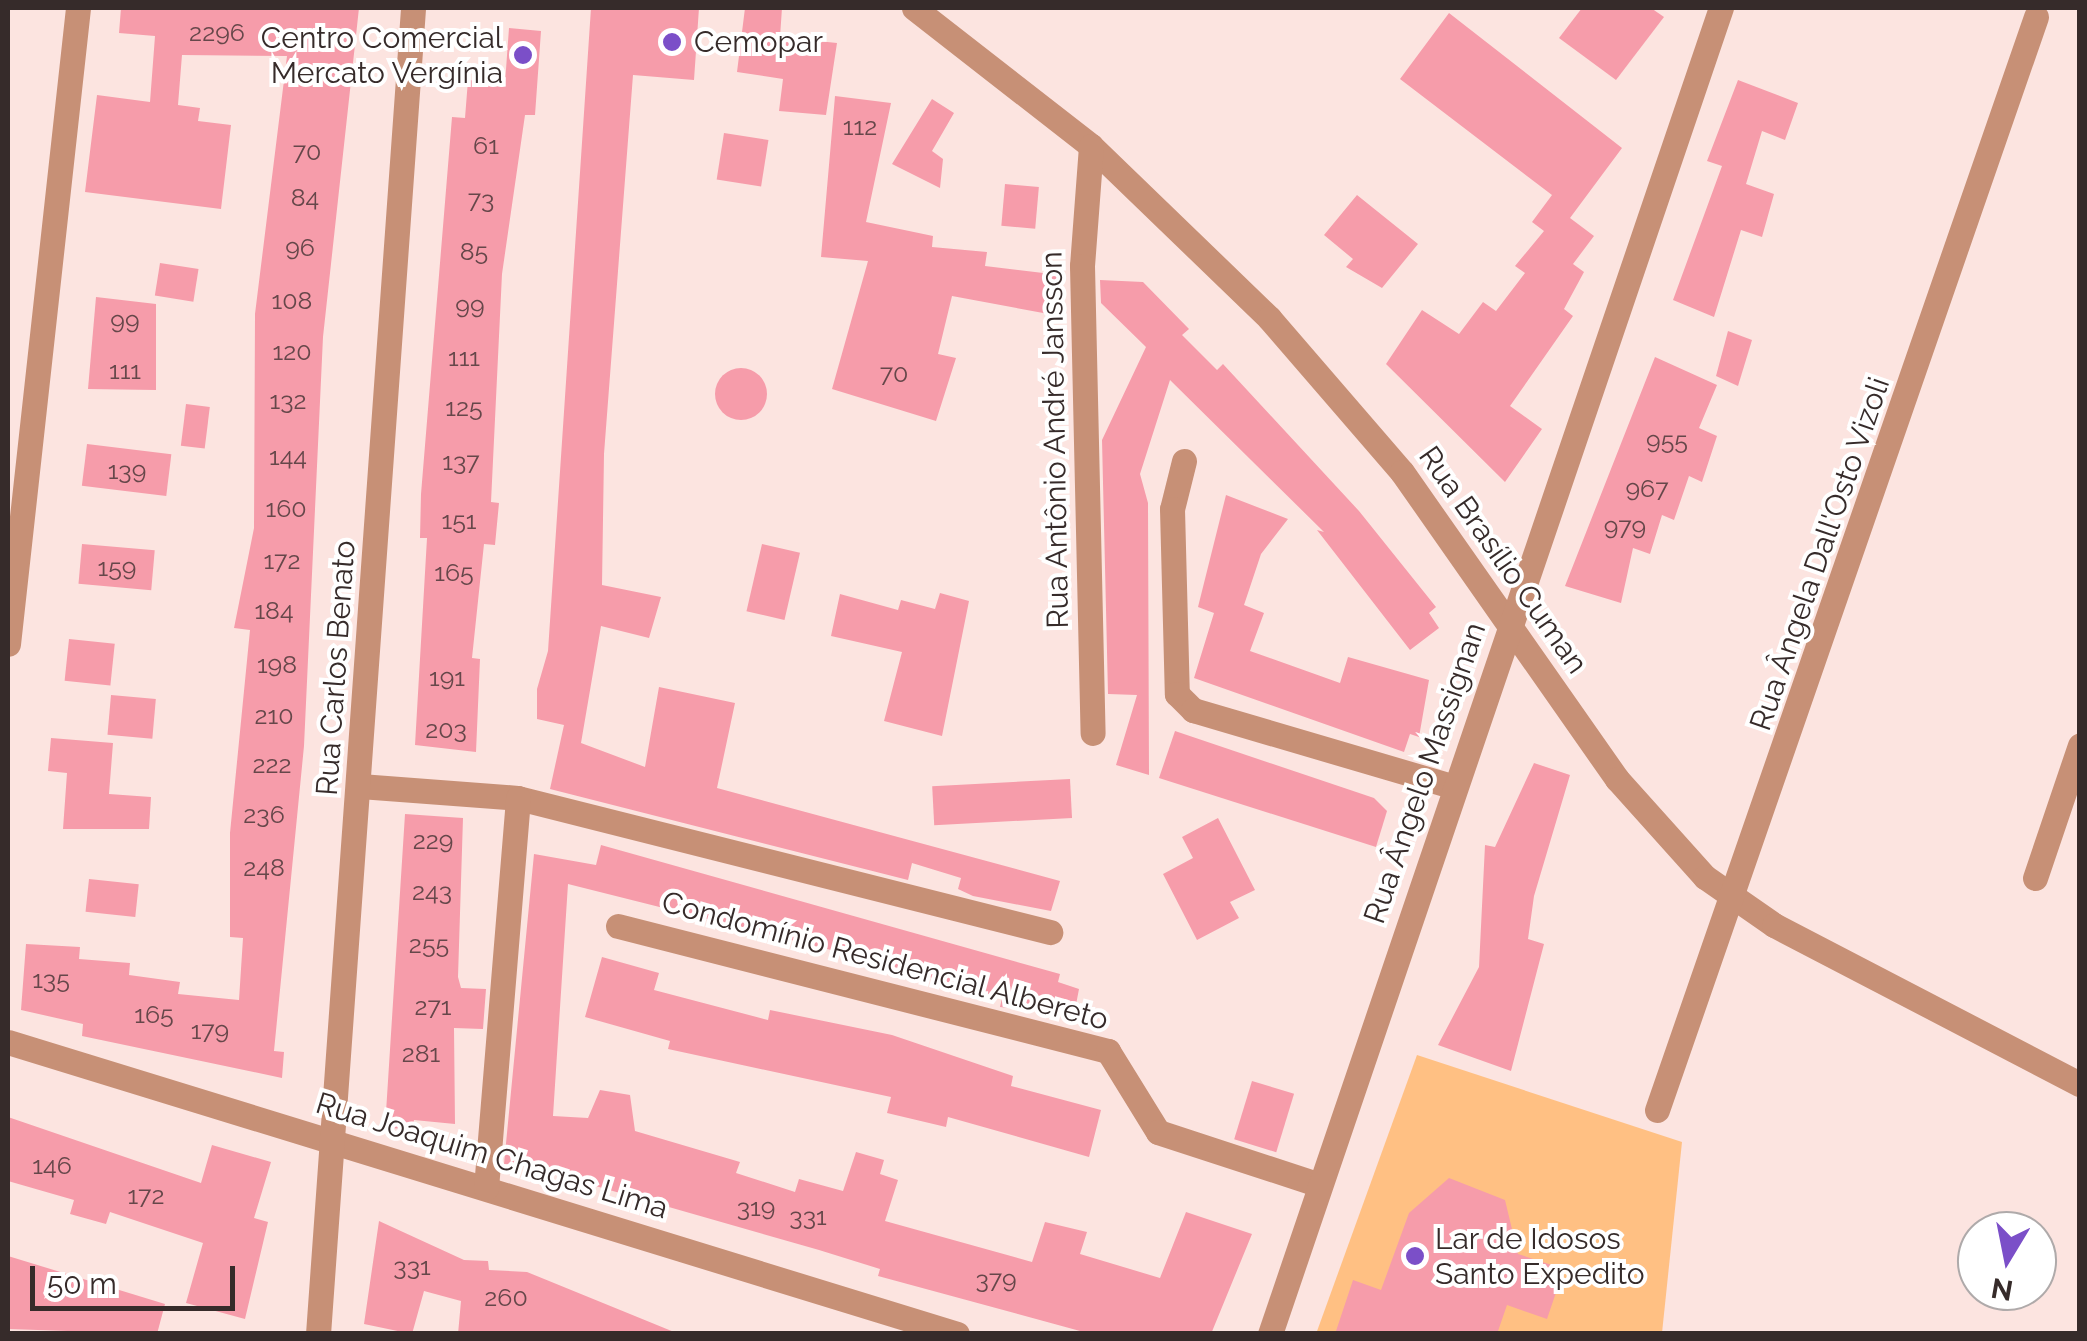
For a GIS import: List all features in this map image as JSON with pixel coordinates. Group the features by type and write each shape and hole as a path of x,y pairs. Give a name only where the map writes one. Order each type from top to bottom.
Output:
{"street":[{"path":"8,644 78,8"},
{"name":"Rua Carlos Benato","path":"318,1334 414,8"},
{"name":"Rua Brasílio Cuman","path":"914,8 1091,146 1344,402 1510,623 1644,815 1736,902 2080,1084"},
{"name":"Rua Ângelo Massignan","path":"1270,1334 1721,8"},
{"name":"Rua Ângela Dall'Osto Vizoli","path":"1657,1110 1736,902 2036,17"},
{"name":"Rua Antônio André Jansson","path":"1091,146 1082,266 1093,733"},
{"path":"1184,461 1172,508 1177,694 1193,710 1454,787"},
{"path":"2035,878 2080,745"},
{"path":"360,786 518,798 1050,932"},
{"path":"486,1188 518,798"},
{"name":"Condomínio Residencial Albereto","path":"618,926 1108,1051 1126,1065 1158,1132 1320,1185"},
{"name":"Rua Joaquim Chagas Lima","path":"8,1042 957,1334"}],"shaded area":[{"path":"1417,1055 1682,1142 1662,1333 1316,1334"}],"building":[{"path":"121,8 359,8 323,337 304,746 274,1051 284,1052 282,1078 82,1036 83,1024 21,1010 26,944 80,947 79,959 130,963 129,975 180,982 178,994 239,1000 243,938 230,937 230,833 250,630 234,628 254,528 255,314 287,56 182,55 178,105 200,108 198,121 231,125 221,209 85,192 97,95 150,102 155,36 119,33"},
{"path":"591,8 699,8 694,80 633,75 604,454 602,585 661,597 649,638 601,626 581,743 645,767 659,687 735,703 717,788 1060,881 1051,911 973,896 958,889 961,878 912,863 908,880 550,789 564,725 537,719 537,689 548,651"},
{"path":"745,8 782,8 780,37 837,43 826,115 779,111 783,79 737,72"},
{"path":"1582,8 1651,8 1664,17 1616,80 1559,38"},
{"path":"1449,13 1622,148 1570,218 1594,236 1573,264 1584,272 1564,309 1573,316 1510,406 1542,429 1505,482 1386,364 1422,310 1459,334 1483,302 1496,311 1525,273 1515,266 1544,231 1532,222 1552,195 1400,79"},
{"path":"509,28 541,31 535,115 525,115 502,274 491,502 499,503 495,545 484,544 472,658 480,659 476,752 415,745 427,538 420,538 421,494 452,117 465,118 468,80 505,83"},
{"path":"1738,80 1798,103 1785,140 1762,131 1746,184 1774,194 1762,237 1741,230 1714,317 1673,300 1722,166 1707,161"},
{"path":"835,96 891,103 866,222 933,236 932,247 987,252 985,266 1060,275 1054,315 952,296 938,354 956,358 936,421 832,389 868,261 821,257"},
{"path":"932,99 954,113 932,151 943,159 940,188 892,164"},
{"path":"724,133 768,140 761,186 717,179"},
{"path":"1005,184 1039,187 1035,229 1001,226"},
{"path":"1357,195 1418,244 1382,288 1346,267 1353,259 1324,235"},
{"path":"160,263 199,269 193,302 155,296"},
{"path":"1100,280 1143,282 1189,329 1182,335 1217,370 1223,364 1359,511 1436,607 1429,613 1439,628 1410,650 1317,530 1324,532 1170,380 1140,474 1148,503 1149,775 1116,765 1137,695 1108,694 1102,440 1146,347 1101,303"},
{"path":"96,297 156,304 156,390 88,389"},
{"path":"1728,331 1752,340 1738,386 1716,376"},
{"path":"1655,357 1717,385 1699,428 1717,436 1702,482 1689,476 1674,520 1662,515 1650,554 1633,548 1621,603 1565,586"},
{"path":"741,368 759,376 767,394 759,412 741,420 723,412 715,394 723,376"},
{"path":"186,404 210,407 205,449 181,446"},
{"path":"87,444 171,454 166,496 82,486"},
{"path":"1226,495 1288,519 1261,554 1244,605 1264,613 1250,651 1340,683 1348,657 1429,680 1419,737 1410,734 1404,752 1194,678 1214,613 1198,607"},
{"path":"82,544 155,550 151,590 79,584"},
{"path":"762,544 800,553 784,620 746,611"},
{"path":"940,593 969,601 942,736 884,721 902,652 831,636 840,594 898,610 901,600 935,609"},
{"path":"69,639 115,644 110,686 65,681"},
{"path":"111,695 156,699 152,739 108,735"},
{"path":"1175,731 1374,798 1387,811 1376,847 1159,778"},
{"path":"51,738 113,743 109,794 151,797 149,829 63,829 67,773 48,771"},
{"path":"1534,763 1570,775 1534,896 1528,939 1544,944 1511,1071 1438,1045 1479,967 1485,845 1495,847"},
{"path":"1070,779 1072,818 934,825 932,786"},
{"path":"405,814 463,818 458,977 461,988 486,989 483,1029 454,1028 455,1124 414,1120 412,1129 385,1128"},
{"path":"1218,818 1255,890 1230,902 1239,918 1197,940 1163,874 1193,858 1182,837"},
{"path":"601,845 1060,974 1058,982 1079,989 1074,1015 1000,1007 1002,998 867,959 568,884 553,1116 588,1118 600,1090 630,1095 635,1131 740,1162 736,1173 795,1192 799,1179 843,1191 856,1152 884,1160 880,1174 898,1180 885,1221 1032,1262 1045,1222 1087,1232 1080,1254 1160,1278 1186,1212 1252,1234 1211,1334 1091,1334 878,1276 880,1269 564,1177 565,1168 504,1164 534,854 596,865"},
{"path":"89,879 139,884 135,917 86,912"},
{"path":"602,957 659,973 654,990 768,1020 770,1010 892,1035 1013,1076 1011,1086 1101,1110 1089,1157 948,1117 946,1127 887,1113 891,1097 668,1049 670,1041 585,1017"},
{"path":"1252,1081 1294,1094 1276,1152 1234,1139"},
{"path":"8,1117 201,1183 212,1145 271,1162 254,1218 268,1222 245,1319 186,1303 203,1243 110,1212 106,1224 70,1214 74,1200 8,1181"},
{"name":"Lar de Idosos Santo Expedito","path":"1449,1178 1505,1200 1518,1254 1564,1269 1547,1319 1507,1305 1497,1334 1335,1334 1353,1280 1381,1290 1409,1213"},
{"path":"379,1221 464,1260 488,1261 489,1270 527,1272 679,1334 458,1334 461,1301 424,1291 412,1334 364,1324"},
{"path":"8,1256 165,1304 157,1334 8,1329"}],"place":[{"name":"Cemopar","path":"672,42"},
{"name":"Centro Comercial Mercato Vergínia","path":"523,55"},
{"name":"Lar de Idosos Santo Expedito","path":"1415,1256"}]}
